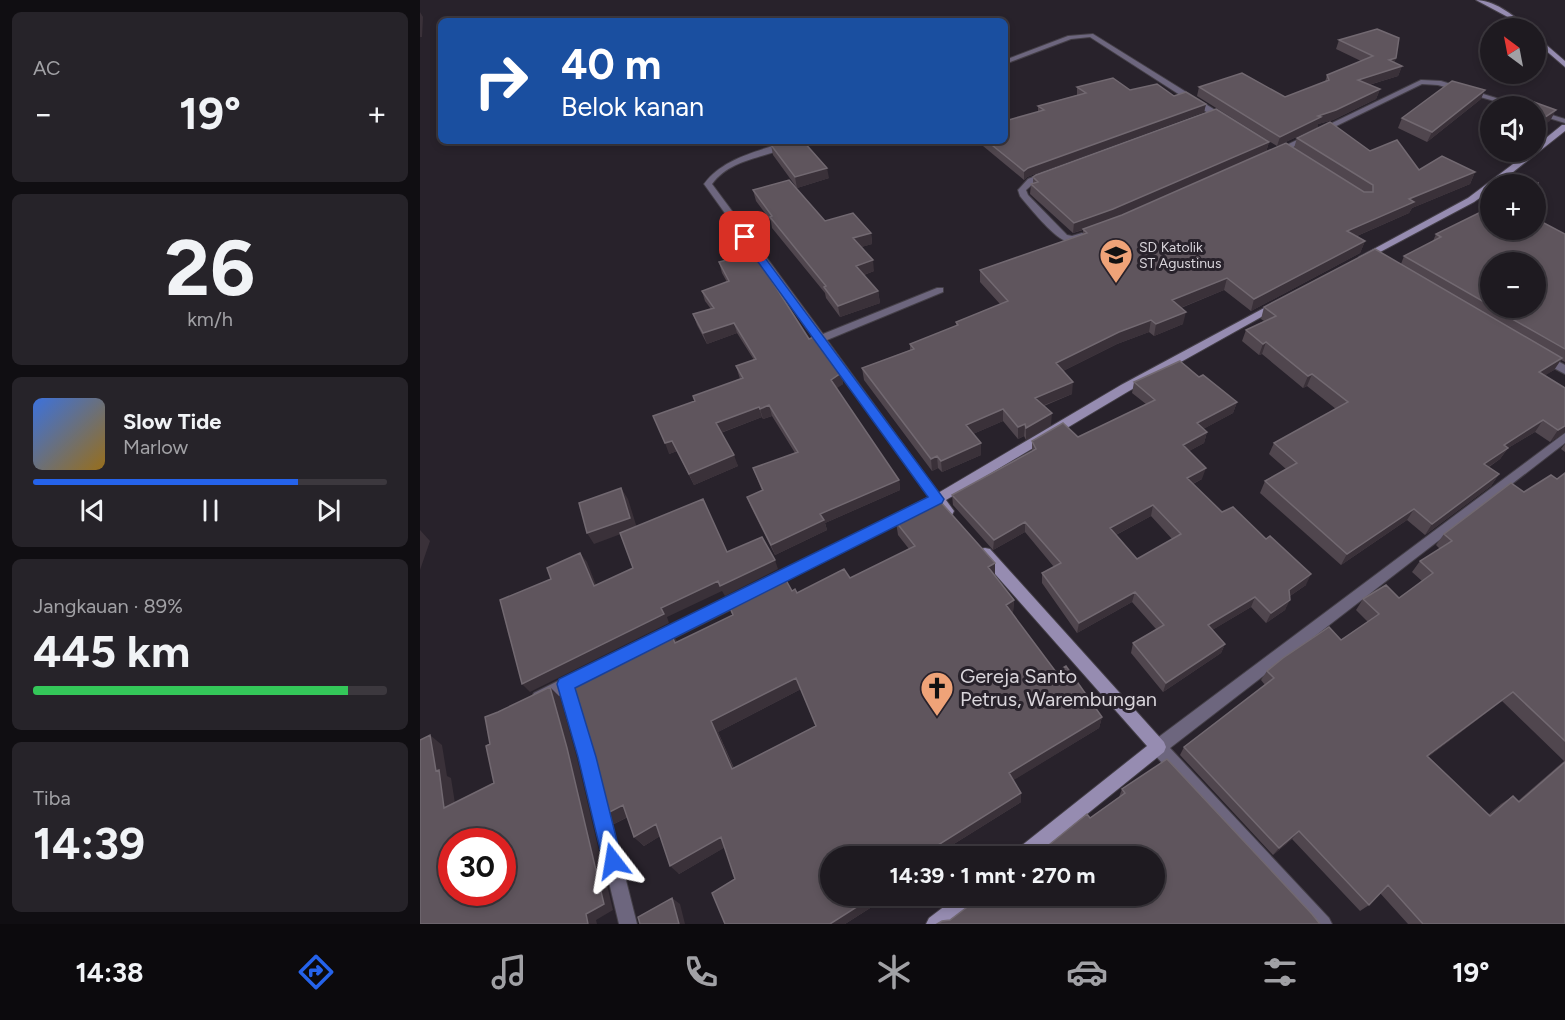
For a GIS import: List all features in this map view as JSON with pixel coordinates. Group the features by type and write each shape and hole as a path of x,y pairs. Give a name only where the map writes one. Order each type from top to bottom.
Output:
{"street":[{"path":"1479,0 1512,18"},
{"path":"1008,61 1071,37 1091,35 1230,123"},
{"path":"1546,47 1565,65"},
{"path":"1267,156 1421,82 1438,83 1483,96"},
{"path":"1203,117 1215,114"},
{"path":"1546,115 1565,121"},
{"path":"1506,174 1565,127"},
{"path":"774,145 717,172 708,184 937,499 952,516"},
{"path":"1267,146 1293,155"},
{"path":"1061,170 1031,181 1022,190 1024,196 1067,239 1090,233"},
{"path":"1351,264 1376,256 1480,194"},
{"path":"820,339 940,290"},
{"path":"640,648 937,499 1125,388 1291,296"},
{"path":"1537,353 1565,370"},
{"path":"1034,846 1158,747 1565,437"},
{"path":"976,543 1158,747 1323,924"},
{"path":"527,703 597,669"},
{"path":"565,684 587,757 628,924"},
{"path":"935,924 959,906"}],"building":[{"path":"1377,29 1399,38 1396,58 1389,60 1402,66 1358,80 1380,89 1318,116 1321,117 1280,137 1199,87 1242,73 1285,97 1329,80 1327,75 1373,56 1339,40"},
{"path":"1113,78 1130,90 1157,84 1174,96 1186,92 1206,104 1024,171 991,144 1008,144 1008,120 1044,110 1038,106 1086,93 1077,87"},
{"path":"1452,81 1485,90 1432,132 1402,118"},
{"path":"1546,106 1556,110 1546,116"},
{"path":"1216,109 1269,142 1113,209 1074,223 1031,184 1038,182 1033,177 1036,175"},
{"path":"1330,122 1370,151 1397,140 1419,170 1442,156 1475,172 1409,199 1414,202 1347,231 1365,241 1254,299 1227,278 1172,300 1186,312 1156,324 1151,320 1119,332 1056,363 1073,382 1035,398 1052,413 1026,428 1025,424 1018,427 1003,409 966,425 981,443 941,461 937,456 931,459 862,368 914,349 910,344 958,325 956,322 1008,301 980,270 1087,233 1083,229 1122,215 1286,143 1364,192 1373,192 1373,185 1297,138"},
{"path":"806,144 827,168 795,177 771,145"},
{"path":"789,180 825,221 853,213 871,233 853,238 873,260 856,266 878,291 838,306 824,287 826,286 770,217 772,216 753,190"},
{"path":"1480,212 1480,240 1546,240 1546,224 1565,234 1565,349 1511,318 1546,318 1546,252 1480,252 1480,300 1404,256 1441,237 1436,234"},
{"path":"1375,249 1480,310 1480,318 1493,318 1562,358 1539,372 1565,388 1565,426 1558,430 1543,420 1504,445 1508,448 1484,464 1499,474 1432,524 1414,509 1347,554 1265,481 1297,463 1274,443 1348,402 1312,374 1308,376 1266,342 1263,344 1246,330 1276,316 1264,307"},
{"path":"754,253 809,339 814,337 841,373 831,380 899,480 820,514 824,520 771,545 747,497 763,490 753,468 798,452 769,405 716,423 734,455 689,474 672,441 665,443 653,416 695,401 693,396 743,378 736,366 756,359 734,323 703,333 693,314 714,308 702,291 729,281 719,262"},
{"path":"1180,361 1199,377 1203,375 1237,402 1197,423 1207,432 1183,445 1206,468 1187,478 1222,512 1233,507 1266,539 1270,536 1311,574 1289,590 1290,600 1271,613 1255,597 1208,625 1225,644 1166,683 1133,643 1164,625 1135,592 1079,623 1042,573 1061,563 1025,522 994,540 952,495 1036,449 1032,441 1063,423 1078,437 1155,400 1134,382","holes":["1153,505 1181,534 1137,559 1110,528"]},
{"path":"1565,473 1565,741 1513,692 1427,756 1490,816 1513,796 1519,802 1565,762 1565,924 1423,924 1388,885 1369,905 1299,831 1279,848 1184,747 1274,678 1267,671 1283,658 1329,627 1341,640 1379,614 1363,599 1386,585 1399,598 1433,573 1420,561 1452,541 1444,534 1511,483 1524,492 1551,475 1557,479"},
{"path":"621,488 630,518 587,533 579,503"},
{"path":"703,499 727,552 762,537 775,560 720,586 718,581 661,608 664,614 522,684 500,600 551,579 547,568 580,553 594,586 633,568 620,533"},
{"path":"938,499 995,563 988,567 1014,600 1006,605 1056,672 1066,666 1102,717 1009,773 1021,793 938,846 820,846 820,906 858,906 830,924 725,924 712,893 735,879 721,837 670,866 656,824 634,837 623,805 604,815 567,678 668,627 675,643 733,615 726,598 781,571 792,591 795,589 797,593 844,569 850,578 915,546 896,522","holes":["796,678 816,726 732,769 711,721"]},
{"path":"550,687 604,904 586,914 588,924 420,924 420,740 430,735 436,771 439,770 444,808 494,783 486,746 490,744 485,717"},
{"path":"1167,759 1320,924 937,924 950,920 968,906 1165,906 1165,846 1047,846 1087,814 1090,818 1125,793 1122,789"},
{"path":"672,898 679,924 640,924 638,917"}],"place":[{"name":"SD Katolik ST Agustinus","path":"1116,284"},
{"name":"Gereja Santo Petrus, Warembungan","path":"937,717"}],"route":[{"path":"613,861 587,757 565,684 937,499 745,237"}]}
